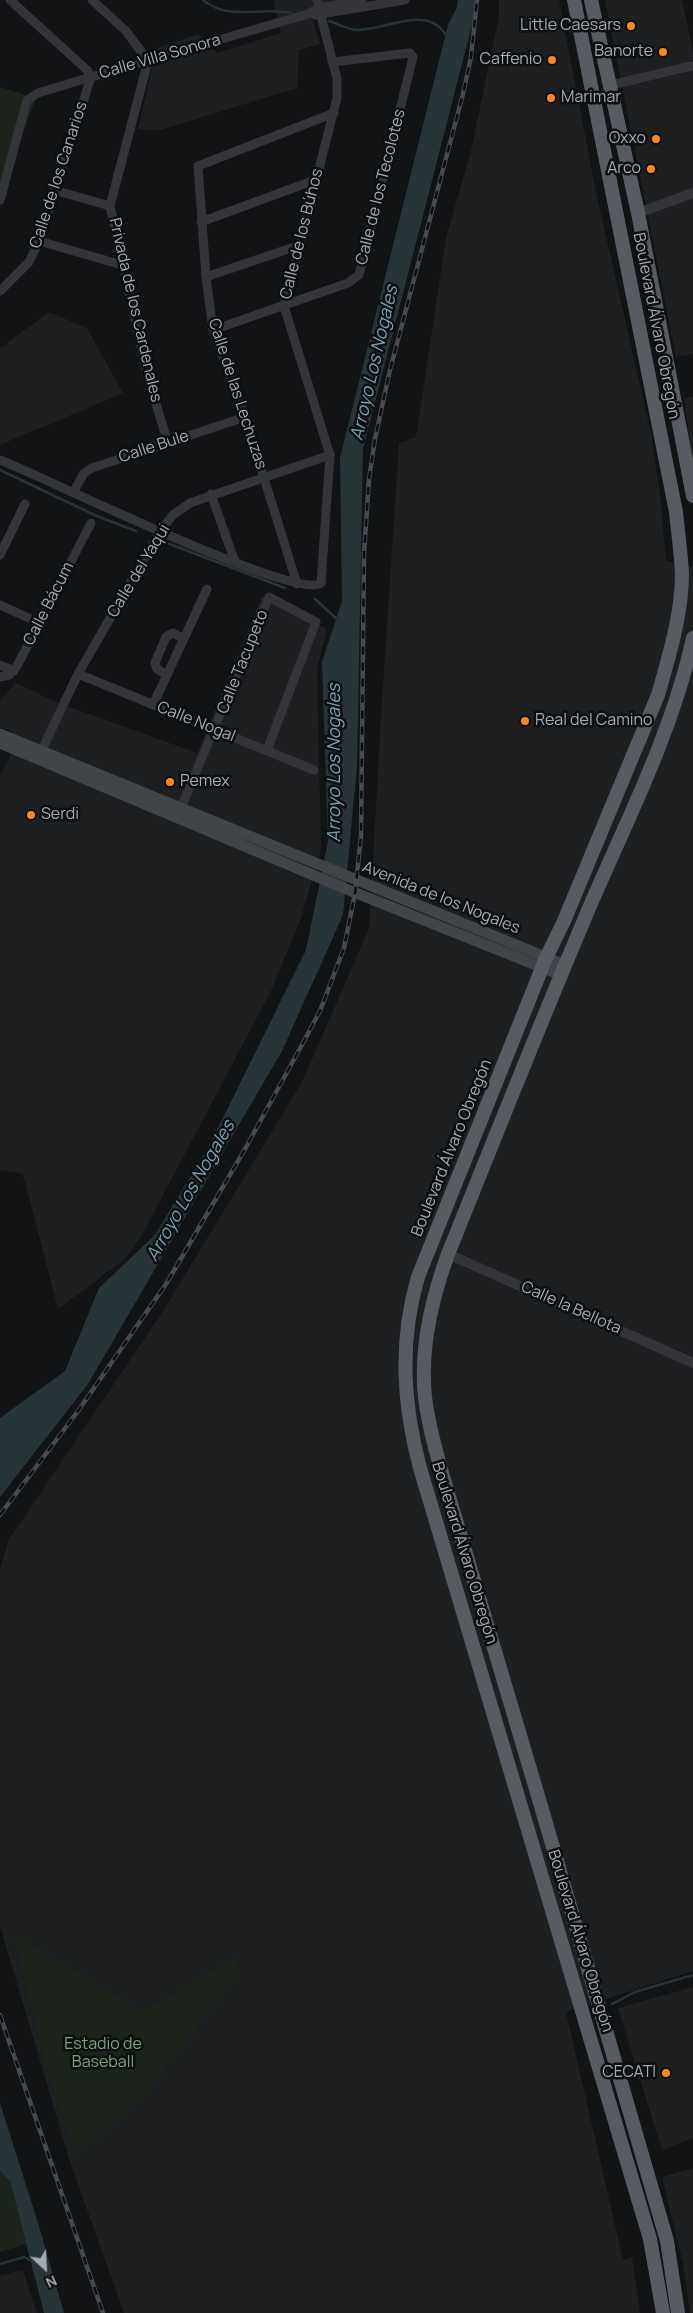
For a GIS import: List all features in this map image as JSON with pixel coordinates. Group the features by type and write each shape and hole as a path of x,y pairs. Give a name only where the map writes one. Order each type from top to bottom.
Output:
{"highway":[{"name":"Boulevard Álvaro Obregón","path":"574,0 676,512 682,575 675,628 658,695 568,913 544,963 418,1277 406,1325 404,1348 405,1397 420,1468 650,2239 663,2313"},
{"name":"Boulevard Álvaro Obregón","path":"591,0 638,213 693,496"},
{"name":"Boulevard Álvaro Obregón","path":"678,2313 667,2241 442,1473 428,1420 424,1361 436,1293 448,1254 563,970 660,744 680,689 693,638"}],"main road":[{"name":"Avenida de los Nogales","path":"0,734 39,754 318,871 563,970"},
{"name":"Avenida de los Nogales","path":"0,743 39,754 181,808 318,871"}],"street":[{"name":"Calle Villa Sonora","path":"10,0 87,70 91,77 308,14 319,8 362,0"},
{"path":"92,0 126,31 148,61"},
{"name":"Calle Villa Sonora","path":"319,8 405,0"},
{"name":"Calle de los Búhos","path":"297,584 315,587 320,585 322,581 330,455 284,306 334,113 338,88 319,8"},
{"name":"Calle de los Tecolotes","path":"213,330 348,283 359,275 414,59 410,53 332,62"},
{"name":"Privada de los Cardenales","path":"148,61 110,206 148,378 168,443"},
{"path":"611,85 691,66"},
{"name":"Calle de los Canarios","path":"0,291 29,262 39,241 91,77"},
{"path":"0,200 27,100 38,93 91,77"},
{"name":"Calle de las Lechuzas","path":"297,584 245,417 213,330 206,277 198,166 334,113"},
{"path":"201,222 316,180"},
{"path":"54,190 110,206"},
{"path":"638,213 693,193"},
{"path":"39,241 122,265"},
{"path":"206,277 300,245"},
{"name":"Calle Bule","path":"74,491 87,470 245,417"},
{"name":"Calle del Yaqui","path":"39,754 78,674 160,531 180,508 211,494 330,455"},
{"path":"0,460 74,491 160,531 235,562 297,584"},
{"path":"211,494 235,562"},
{"path":"0,555 25,504"},
{"name":"Calle Bácum","path":"14,671 91,523"},
{"path":"153,705 206,589"},
{"name":"Calle Tacupeto","path":"181,808 216,729 269,597 316,622 267,750"},
{"path":"0,604 40,623"},
{"path":"167,675 157,669 154,664 166,637 173,633 184,639"},
{"path":"0,665 14,671 9,675 0,677"},
{"name":"Calle Nogal","path":"78,674 314,770"},
{"name":"Calle la Bellota","path":"448,1254 693,1363"}],"shaded area":[{"path":"275,0 354,0 309,9 320,44 299,50 297,88 160,130 138,129 157,48 198,34 217,53 281,33 274,6"},
{"path":"499,0 559,0 596,192 652,438 661,503 666,561 693,566 693,1971 566,2012 623,2260 632,2257 640,2313 124,2313 70,2162 0,1926 0,1570 8,1541 165,1308 303,1080 369,928 399,443 416,437 446,238 471,151 499,16"},
{"path":"605,0 682,0 693,51 693,354 676,357"},
{"path":"49,312 87,328 123,393 0,445 0,348"},
{"path":"693,397 693,464 684,398"},
{"path":"262,596 327,629 317,669 321,849 301,918 271,991 142,1235 126,1258 58,1309 23,1174 0,1170 0,775 10,757 13,732 0,727 0,700 16,683 56,702 197,753"},
{"name":"CECATI","path":"693,1987 693,2138 662,2150 618,2008"},
{"path":"693,2168 693,2313 690,2313 683,2264 662,2177"},
{"path":"23,2270 37,2313 0,2313 0,2275"}],"green space":[{"path":"0,87 36,98 0,194"},
{"name":"Estadio de Baseball","path":"13,1934 143,2012 234,1958 240,1972 139,2101 75,2155 46,2065"},
{"path":"0,2171 10,2181 26,2244 0,2252"}],"water":[{"name":"Arroyo Los Nogales","path":"461,0 476,0 473,21 363,449 357,766 343,915 282,1051 88,1384 0,1497 0,1418 65,1371 99,1288 155,1235 210,1144 306,950 328,841 322,662 342,601 340,458 448,25"},
{"path":"0,2103 64,2313 44,2313 10,2181 0,2171"}],"waterway":[{"path":"203,0 213,7 234,12 279,11 291,13"},
{"name":"Arroyo Los Nogales","path":"458,8 459,0"},
{"path":"329,21 358,30 419,20 430,22 439,27 447,37"},
{"path":"0,470 99,517 136,531"},
{"path":"167,543 285,588"},
{"path":"315,599 338,620"},
{"path":"612,2004 635,1992 693,1975"},
{"path":"0,2264 24,2257 34,2262"}],"railway":[{"path":"0,1515 78,1411 166,1284 245,1149 320,1011 344,948 355,893 361,836 364,554 369,479 375,439 390,370 463,94 471,57 477,0"},
{"path":"0,2015 103,2313"}],"place":[{"name":"Little Caesars","path":"631,26"},
{"name":"Banorte","path":"663,52"},
{"name":"Caffenio","path":"552,60"},
{"name":"Marimar","path":"551,98"},
{"name":"Oxxo","path":"656,139"},
{"name":"Arco","path":"651,169"},
{"name":"Real del Camino","path":"525,721"},
{"name":"Pemex","path":"170,782"},
{"name":"Serdi","path":"31,815"},
{"name":"CECATI","path":"666,2073"}]}
